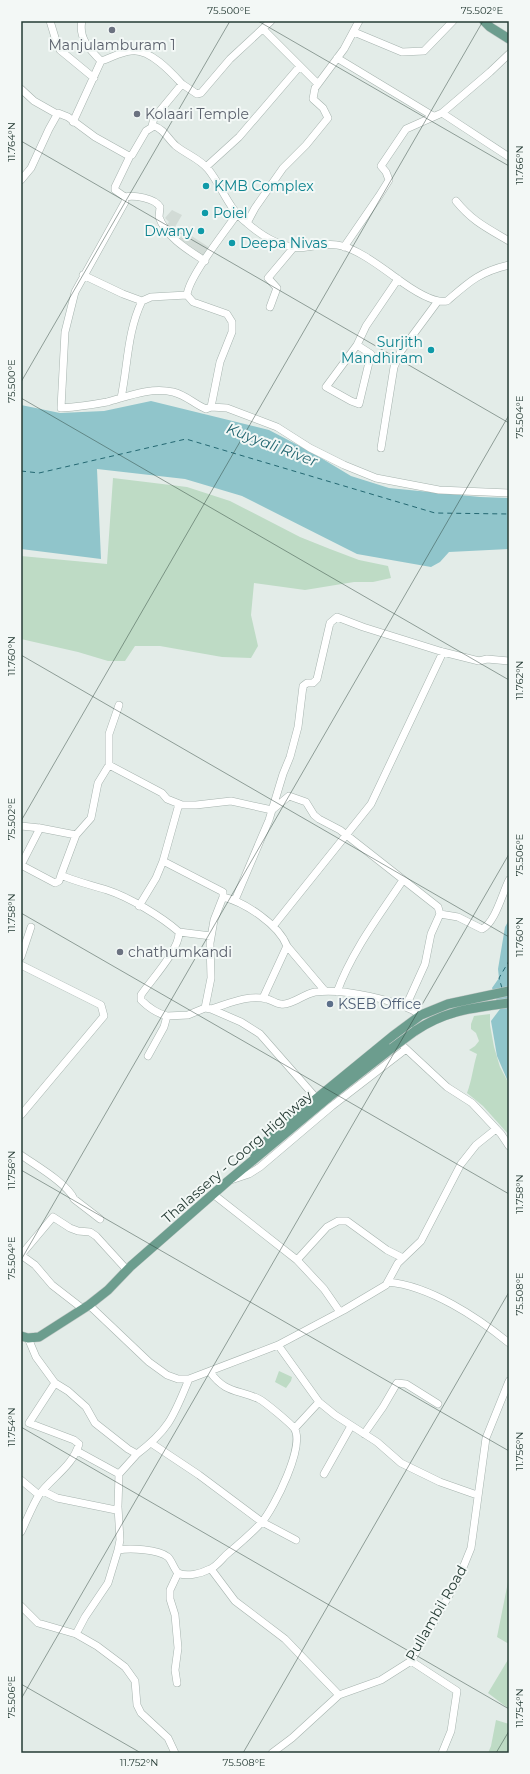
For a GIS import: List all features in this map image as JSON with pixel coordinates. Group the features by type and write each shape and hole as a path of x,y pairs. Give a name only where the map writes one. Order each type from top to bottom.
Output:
{"main road":[{"path":"484,21 490,27 509,39"},
{"path":"250,1163 260,1146 394,1035 422,1015 448,1004 509,991"},
{"name":"Thalassery - Coorg Highway","path":"25,1337 34,1338 47,1333 86,1307 108,1290 127,1270 228,1181 329,1097 415,1031 434,1018 449,1013 509,1002"}],"street":[{"path":"50,21 60,50 94,78"},
{"path":"82,21 83,39 90,50 101,60"},
{"path":"101,60 131,51 139,51 171,71 182,84 197,94 201,93 230,59 271,21"},
{"path":"247,223 255,208 282,168 306,145 328,118 323,108 313,99 318,84 338,58 359,21"},
{"path":"354,32 402,52 424,52 453,21"},
{"path":"263,29 318,84"},
{"path":"344,247 379,196 388,180 386,172 381,166 406,129 442,113 509,54"},
{"path":"338,58 433,116"},
{"path":"74,122 101,60"},
{"path":"206,167 239,137 300,66"},
{"path":"182,84 154,118 152,126 146,131 130,156 115,187 116,190 125,197 142,198 158,204 160,207 159,217 165,227 180,245 205,261"},
{"path":"21,89 34,101 57,114 60,113 101,141 130,156"},
{"path":"442,113 509,157"},
{"path":"21,180 31,168 57,114"},
{"path":"152,126 159,128 176,145 206,167 237,214 247,223 273,240 288,246 306,248 324,244 339,245 362,256 424,295 438,301 447,301 476,276 487,271 509,265"},
{"path":"125,197 125,202 75,292 65,332 61,408 79,407 121,398 139,392 173,392 187,396 198,405 206,409 211,407 233,410 277,427 310,448 344,465 376,478 440,490 509,493"},
{"path":"456,201 474,221 509,241"},
{"path":"211,407 220,362 232,332 232,322 227,314 193,302 187,295 188,288 192,281 237,214"},
{"path":"270,307 277,288 268,278 294,247"},
{"path":"83,276 142,301 151,297 187,295"},
{"path":"357,345 371,354 359,404 326,387 357,345 366,326 398,279"},
{"path":"121,398 127,367 130,333 142,301"},
{"path":"381,448 394,367 401,351 438,301"},
{"path":"235,900 272,810 282,774 294,743 300,714 303,686 307,683 312,683 316,679 330,623 337,617 363,627 443,652 479,661 487,659 509,661"},
{"path":"274,925 371,804 443,652"},
{"path":"40,828 21,865 55,883 59,881 76,835 91,818 98,783 109,765 109,734 118,705"},
{"path":"109,765 162,793 168,799 179,804 196,805 231,801 272,810"},
{"path":"272,810 289,796 306,802 314,815 319,819 346,834 438,907 440,914 431,934 425,964 406,1006"},
{"path":"139,906 156,878 164,861 179,804"},
{"path":"21,826 76,835"},
{"path":"164,861 223,892 224,897 214,920 210,943 211,978 208,1009"},
{"path":"61,875 75,882 109,890 139,906 179,932 211,936"},
{"path":"337,992 343,975 357,950 403,880"},
{"path":"440,914 458,917 482,929 488,926 493,919 509,880"},
{"path":"224,897 235,900 274,925 285,940 287,946 325,991"},
{"path":"21,957 31,927"},
{"path":"179,932 178,941 173,951 141,996 141,1000 156,1013 167,1016 188,1015 248,997 263,998 282,1004 292,1002 304,995 325,991 354,994 406,1006 422,1015"},
{"path":"263,998 287,946"},
{"path":"21,964 101,1005 104,1016 24,1105 21,1115"},
{"path":"208,1009 241,1022 260,1034 317,1099"},
{"path":"148,1056 164,1027 167,1016"},
{"path":"394,1035 406,1050 447,1087 472,1103 496,1129 509,1146"},
{"path":"228,1181 249,1174 260,1167 332,1106 406,1050"},
{"path":"127,1270 96,1236 90,1232 78,1231 54,1217 21,1255 35,1265 52,1285 86,1307 149,1362 167,1375 178,1379 189,1378 210,1372 278,1345 340,1312 386,1285 398,1263 421,1241 461,1164 469,1152 496,1129"},
{"path":"21,1155 62,1185 72,1195 74,1200 100,1219"},
{"path":"213,1194 297,1260 324,1289 340,1312"},
{"path":"297,1260 327,1227 338,1222 347,1221 387,1250 403,1258"},
{"path":"388,1282 401,1283 439,1297 494,1331 509,1343"},
{"path":"25,1337 36,1357 55,1383 68,1391 86,1407 96,1423 128,1450 137,1454"},
{"path":"278,1345 319,1402 351,1426 377,1442 401,1463 440,1482 477,1495"},
{"path":"118,1550 131,1548 160,1554 168,1558 178,1573 185,1576 211,1569 262,1522 277,1500 296,1453 297,1439 295,1428 258,1398 227,1388 220,1384 210,1372"},
{"path":"76,1634 108,1583 118,1550 120,1540 118,1506 119,1474 137,1454 161,1434 174,1416 189,1378"},
{"name":"Pullambil Road","path":"272,1753 292,1738 339,1695 381,1680 411,1661 458,1580 471,1548 477,1495 486,1438 509,1382"},
{"path":"21,1532 41,1493 71,1460 77,1451 78,1444 74,1440 29,1423 55,1383"},
{"path":"364,1434 383,1407 397,1383 406,1384 438,1404"},
{"path":"295,1428 319,1402"},
{"path":"324,1474 351,1426"},
{"path":"151,1443 199,1475 262,1522 296,1540"},
{"path":"77,1451 119,1474"},
{"path":"21,1480 41,1493 57,1498 116,1510 118,1506"},
{"path":"211,1569 235,1601 285,1639 339,1695"},
{"path":"177,1683 175,1670 178,1648 175,1615 170,1599 170,1590 171,1584 178,1573"},
{"path":"21,1606 38,1622 76,1634 97,1646 125,1667 135,1681 137,1705 141,1714 168,1738 175,1753"},
{"path":"411,1661 457,1691 451,1731 442,1753"}],"shaded area":[{"path":"172,210 182,215 172,232 166,226 169,222 165,218"},
{"path":"184,231 210,248 204,258 178,240"}],"green space":[{"path":"113,478 187,487 230,501 300,537 359,560 388,566 391,578 373,582 354,582 305,590 254,583 251,615 258,646 251,658 222,657 160,646 135,646 125,661 108,661 78,652 21,639 21,556 107,564"},
{"path":"490,1014 490,1025 494,1047 500,1067 509,1084 509,1135 483,1106 467,1093 477,1054 469,1050 479,1041 476,1033 471,1029 471,1024 474,1016"},
{"path":"279,1371 292,1377 286,1388 275,1382"},
{"path":"509,1577 509,1644 497,1637"},
{"path":"509,1658 509,1709 488,1693"},
{"path":"496,1720 509,1724 509,1753 488,1753 491,1746"}],"water":[{"name":"Kuyyali River","path":"151,401 269,430 311,452 351,476 389,488 480,497 509,498 509,549 449,552 440,562 431,567 357,554 242,496 185,479 97,469 101,559 21,549 21,405 60,413 104,411"},
{"path":"509,920 509,1084 497,1056 491,1021 500,1009 492,988 499,978 498,969 505,927"}],"ferry route":[{"path":"21,471 39,473 186,439 435,513 509,514"},
{"path":"502,988 499,978 509,961"},
{"path":"508,1008 509,1012"}],"place":[{"name":"Manjulamburam 1","path":"112,30"},
{"name":"Kolaari Temple","path":"137,114"},
{"name":"KMB Complex","path":"206,186"},
{"name":"Poiel","path":"205,213"},
{"name":"Dwany","path":"201,231"},
{"name":"Deepa Nivas","path":"232,243"},
{"name":"Surjith Mandhiram","path":"431,350"},
{"name":"chathumkandi","path":"120,952"},
{"name":"KSEB Office","path":"330,1004"}]}
